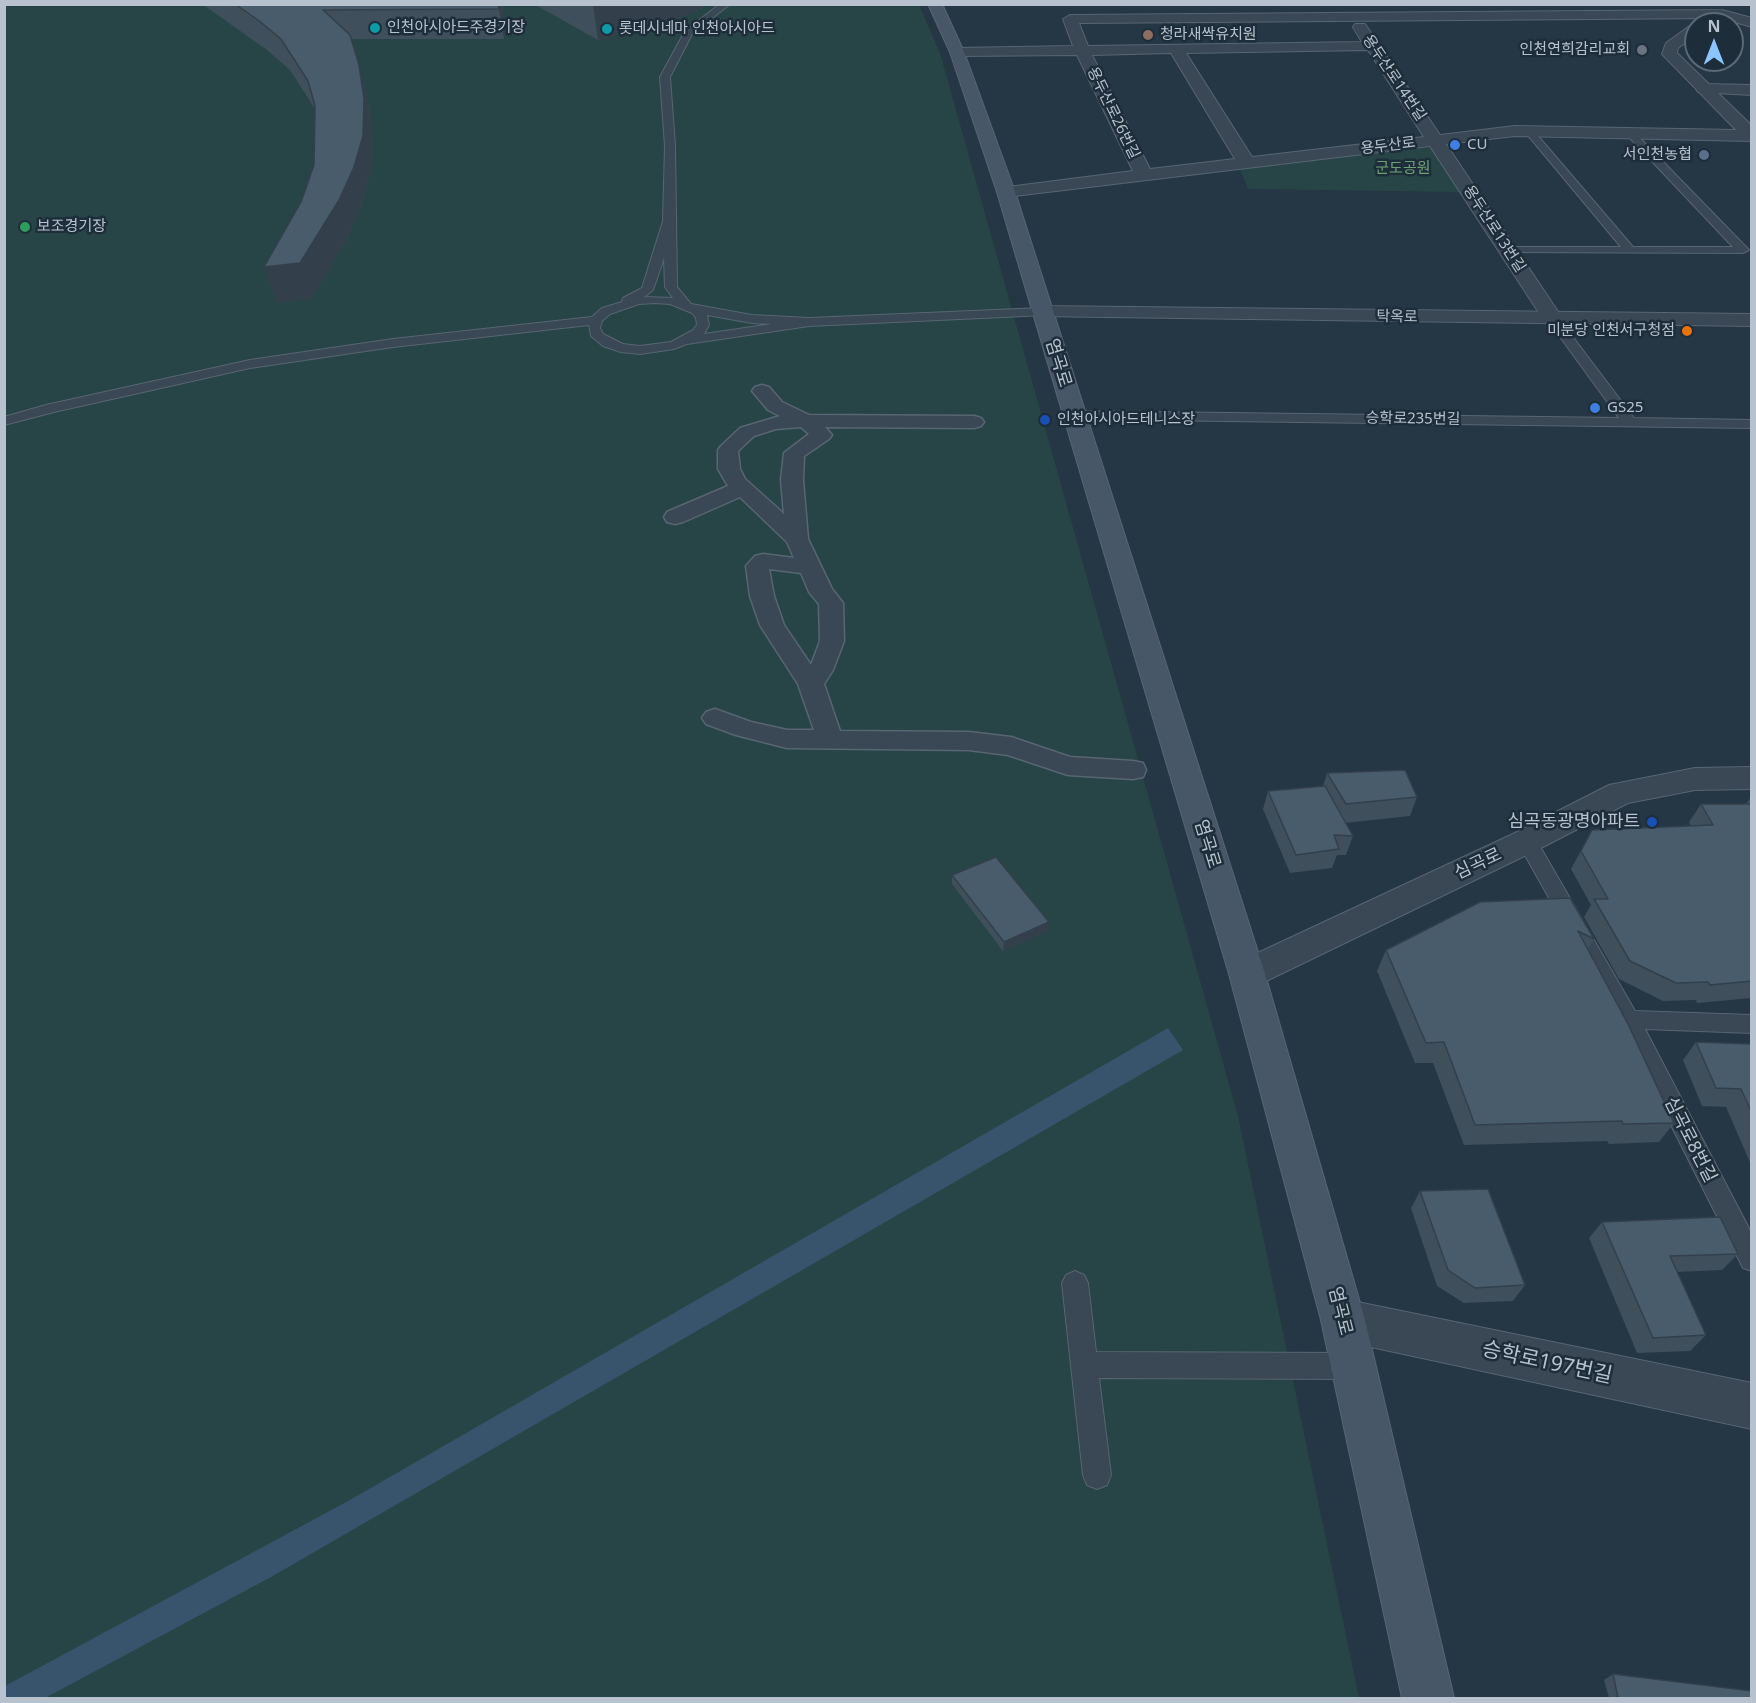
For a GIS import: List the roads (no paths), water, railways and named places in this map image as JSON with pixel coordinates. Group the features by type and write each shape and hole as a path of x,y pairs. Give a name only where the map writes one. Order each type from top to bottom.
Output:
{"main road":[{"name":"염곡로","path":"935,4 957,52 1006,192 1247,974 1343,1320 1428,1698"}],"street":[{"path":"1726,12 1742,4"},
{"path":"1230,11 1352,16 1606,9 1684,12"},
{"name":"용두산로26번길","path":"1144,176 1082,50 1070,19 1230,11"},
{"name":"용두산로14번길","path":"1352,16 1435,140"},
{"path":"1684,37 1671,46 1669,54 1684,69"},
{"name":"용두산로26번길","path":"1082,50 1373,46"},
{"path":"1175,48 1247,164"},
{"path":"957,52 1082,50"},
{"path":"1687,72 1751,135"},
{"path":"1704,89 1752,90"},
{"name":"용두산로","path":"1006,192 1435,140 1529,131 1751,135"},
{"name":"용두산로13번길","path":"1435,140 1553,319"},
{"name":"탁옥로","path":"1042,312 1752,320"},
{"path":"762,391 775,406 807,422 822,435 794,453 792,480 797,539"},
{"path":"811,684 821,670 832,642 831,603 821,592 797,539 742,488 733,476 726,459 728,450 747,432 773,423 974,422"},
{"path":"675,517 742,488"},
{"path":"811,567 763,561 757,566 762,596 772,625 811,684 830,740"},
{"path":"715,718 744,729 788,739 969,741 1011,746 1068,766 1133,770"},
{"name":"심곡로","path":"1247,974 1527,841 1620,793 1695,779 1752,778"},
{"name":"승학로197번길","path":"1343,1320 1752,1406"}],"lane":[{"path":"688,340 698,333 703,325 702,317 671,287 670,146 665,76 688,33 726,4"},
{"path":"1529,131 1630,249"},
{"path":"1508,249 1743,249 1631,134"},
{"path":"669,221 653,278 647,290 606,311 596,320 594,328 597,336 621,348 657,349 688,340 809,322"},
{"path":"620,305 656,299 752,319 809,322 1042,312"},
{"path":"1553,319 1630,423"},
{"path":"4,421 51,408 250,364 393,343 596,320"},
{"name":"승학로235번길","path":"1074,415 1752,424"},
{"name":"심곡로8번길","path":"1527,841 1629,1020 1752,1260"},
{"path":"1629,1020 1752,1024"},
{"path":"1075,1283 1096,1475"},
{"path":"1084,1365 1353,1366"}],"water":[{"path":"1168,1028 1183,1050 271,1577 45,1698 5,1698 5,1686 350,1500"}],"place":[{"name":"인천아시아드주경기장","path":"375,28"},
{"name":"롯데시네마 인천아시아드","path":"607,29"},
{"name":"청라새싹유치원","path":"1148,35"},
{"name":"인천연희감리교회","path":"1642,50"},
{"name":"CU","path":"1455,145"},
{"name":"서인천농협","path":"1704,155"},
{"name":"보조경기장","path":"25,227"},
{"name":"미분당 인천서구청점","path":"1687,331"},
{"name":"GS25","path":"1595,408"},
{"name":"인천아시아드테니스장","path":"1045,420"},
{"name":"심곡동광명아파트","path":"1652,822"}],"park label":[{"name":"군도공원","path":"1403,169"}]}
